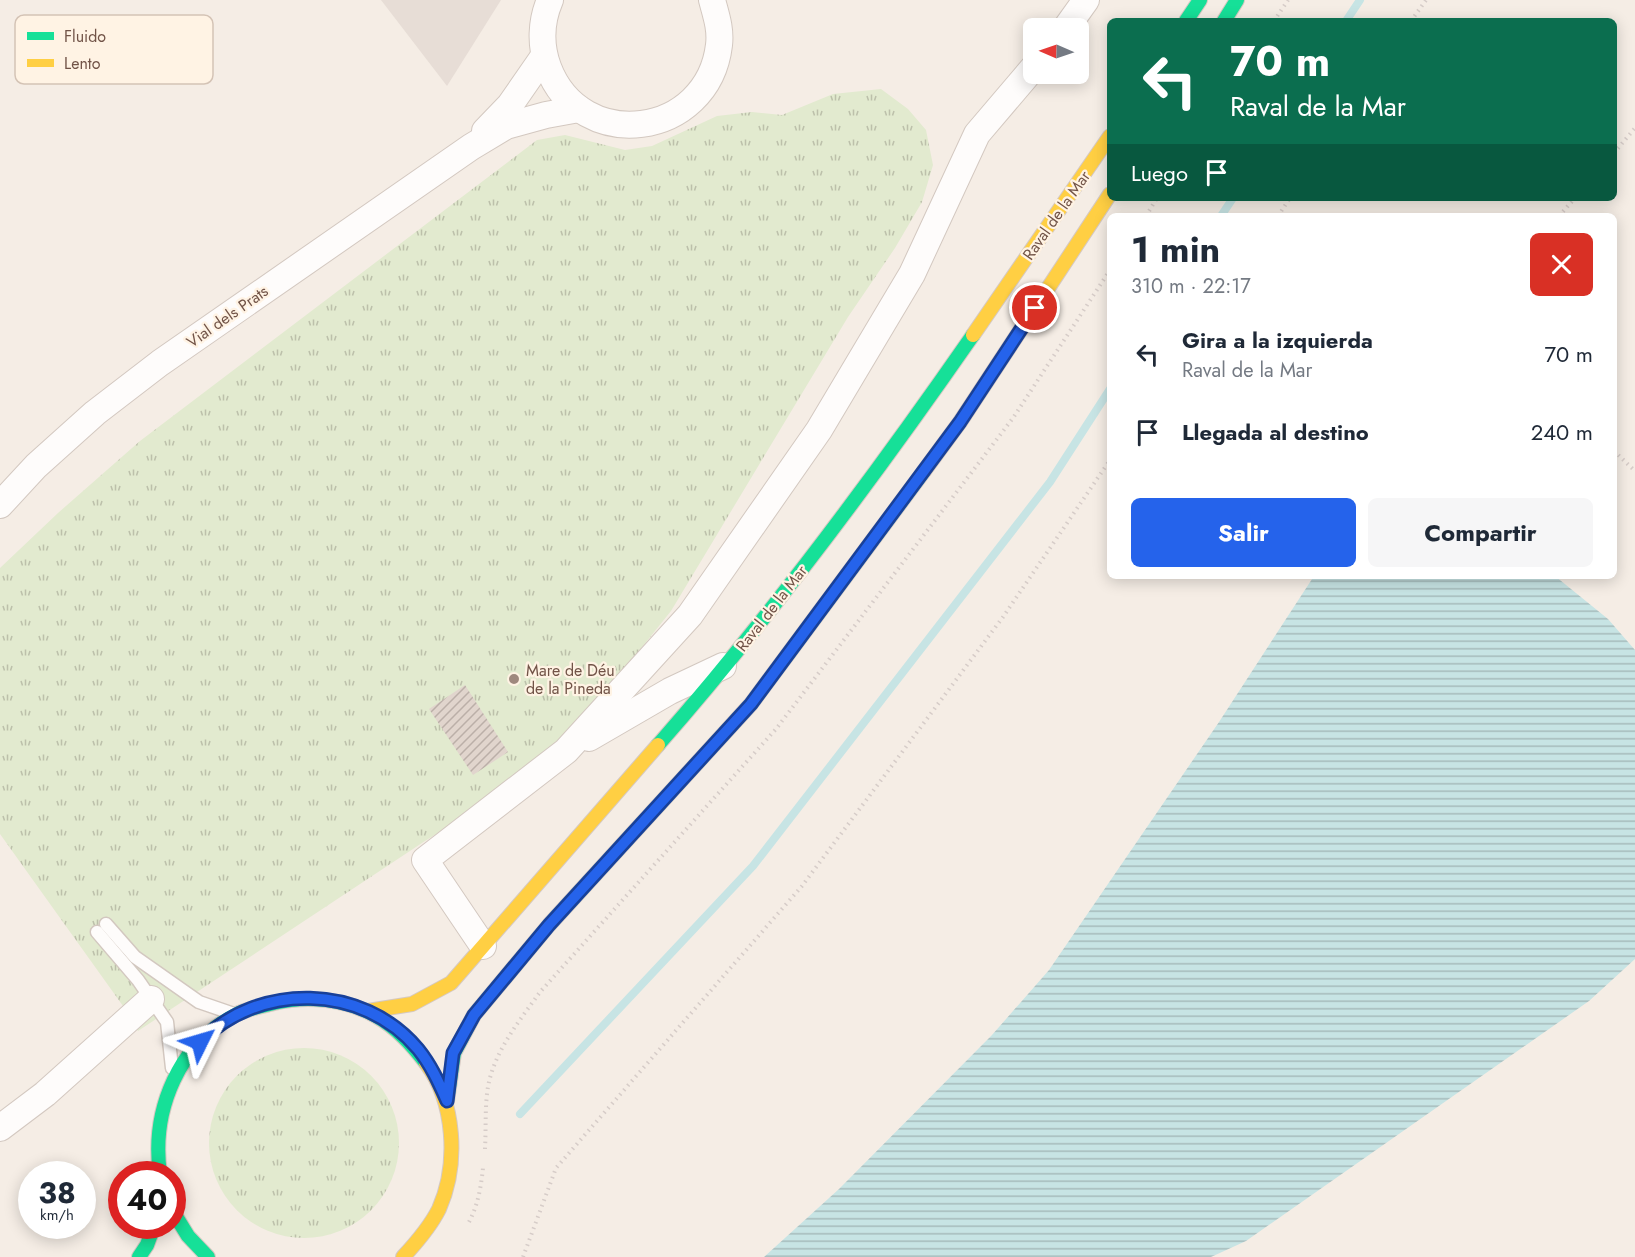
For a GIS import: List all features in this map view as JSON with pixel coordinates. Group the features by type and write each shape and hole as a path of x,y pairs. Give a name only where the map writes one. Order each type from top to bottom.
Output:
{"street":[{"path":"550,0 542,33 544,56 552,77 563,94 579,109 600,120 622,125 646,124 668,117 688,105 704,88 714,67 719,44 720,7"},
{"path":"1073,18 1086,0"},
{"path":"1188,18 1200,0"},
{"path":"1226,18 1237,0"},
{"name":"Vial dels Prats","path":"471,147 510,105 544,56"},
{"path":"566,752 690,615 819,430 912,274 977,134 1023,80"},
{"name":"Vial dels Prats","path":"0,505 36,466 95,413 471,147 507,126 579,109"},
{"name":"Raval de la Mar","path":"368,1011 412,1004 451,983 728,664 894,449 1107,140"},
{"name":"Raval de la Mar","path":"447,1101 453,1053 474,1015 549,925 751,704 960,422 1107,199"},
{"path":"483,946 425,861 566,752 670,691 728,664"},
{"name":"Raval de la Mar","path":"158,1161 158,1124 173,1078 189,1053 210,1031 235,1014 267,1002 301,997 335,1000 368,1011 394,1027 417,1048 435,1073 447,1101 453,1135 451,1169 442,1202 426,1232 403,1257"},
{"path":"0,1128 45,1094 151,999"},
{"path":"186,1234 196,1247 208,1257"},
{"path":"139,1257 149,1239"}],"lane":[{"path":"173,1078 167,1022 101,928 135,957 199,1002 235,1014"}],"path":[{"path":"1276,18 1288,0"},
{"path":"1413,18 1426,0"},
{"path":"1617,150 1635,129"},
{"path":"1562,213 1572,201"},
{"path":"484,1151 487,1093 495,1063 511,1033 540,992 776,729 1013,417 1107,275"},
{"path":"1617,454 1635,471"},
{"path":"523,1257 556,1168 802,886 1003,617 1107,464"},
{"path":"465,1230 475,1211 482,1184 484,1162"}],"shaded area":[{"path":"381,0 501,0 447,86"}],"green space":[{"path":"881,89 908,109 926,130 933,165 922,202 895,248 848,317 671,611 598,702 541,768 425,841 138,1031 123,1006 0,834 0,568 140,441 537,140 565,135 625,150 652,146 717,116 752,112 782,115 833,94"},
{"path":"313,1048 323,1049 349,1059 365,1069 378,1082 392,1106 398,1124 398,1162 392,1180 378,1204 365,1217 341,1231 323,1237 295,1238 285,1237 259,1227 243,1217 230,1204 216,1180 210,1162 209,1134 210,1124 220,1098 230,1082 243,1069 267,1055 285,1049"}],"water":[{"path":"1312,579 1559,579 1608,619 1635,650 1635,959 1589,1001 1246,1241 1211,1257 764,1257 839,1189 992,1035 1049,970 1219,722"}],"building":[{"path":"465,685 508,752 473,775 429,709"}],"waterway":[{"path":"1348,18 1360,0"},
{"path":"1223,213 1231,201"},
{"path":"520,1114 753,866 1050,482 1107,394"}],"traffic: fast":[{"path":"1188,18 1200,0"},
{"path":"1226,18 1237,0"},
{"path":"658,745 742,646 822,544 973,335"},
{"path":"447,1101 454,1053 474,1015 549,925 751,704 924,471"},
{"path":"159,1161 160,1126 165,1103 185,1060 200,1041 218,1026 252,1008 300,999 340,1002 364,1010 391,1026 410,1043 426,1063"},
{"path":"186,1233 208,1257"},
{"path":"139,1257 149,1239"}],"traffic: slow":[{"path":"973,335 1107,140"},
{"path":"924,471 960,422 1107,199"},
{"path":"368,1011 412,1004 451,983 658,745"},
{"path":"403,1257 423,1234 439,1209 449,1173 451,1134 448,1114 436,1079 426,1063"}],"place":[{"name":"Mare de Déu de la Pineda","path":"514,679"}],"route":[{"path":"200,1042 210,1031 235,1014 267,1002 301,997 335,1000 368,1011 394,1027 417,1048 426,1060 435,1073 447,1101 453,1053 474,1015 549,925 751,704 960,422 1035,308"}]}
